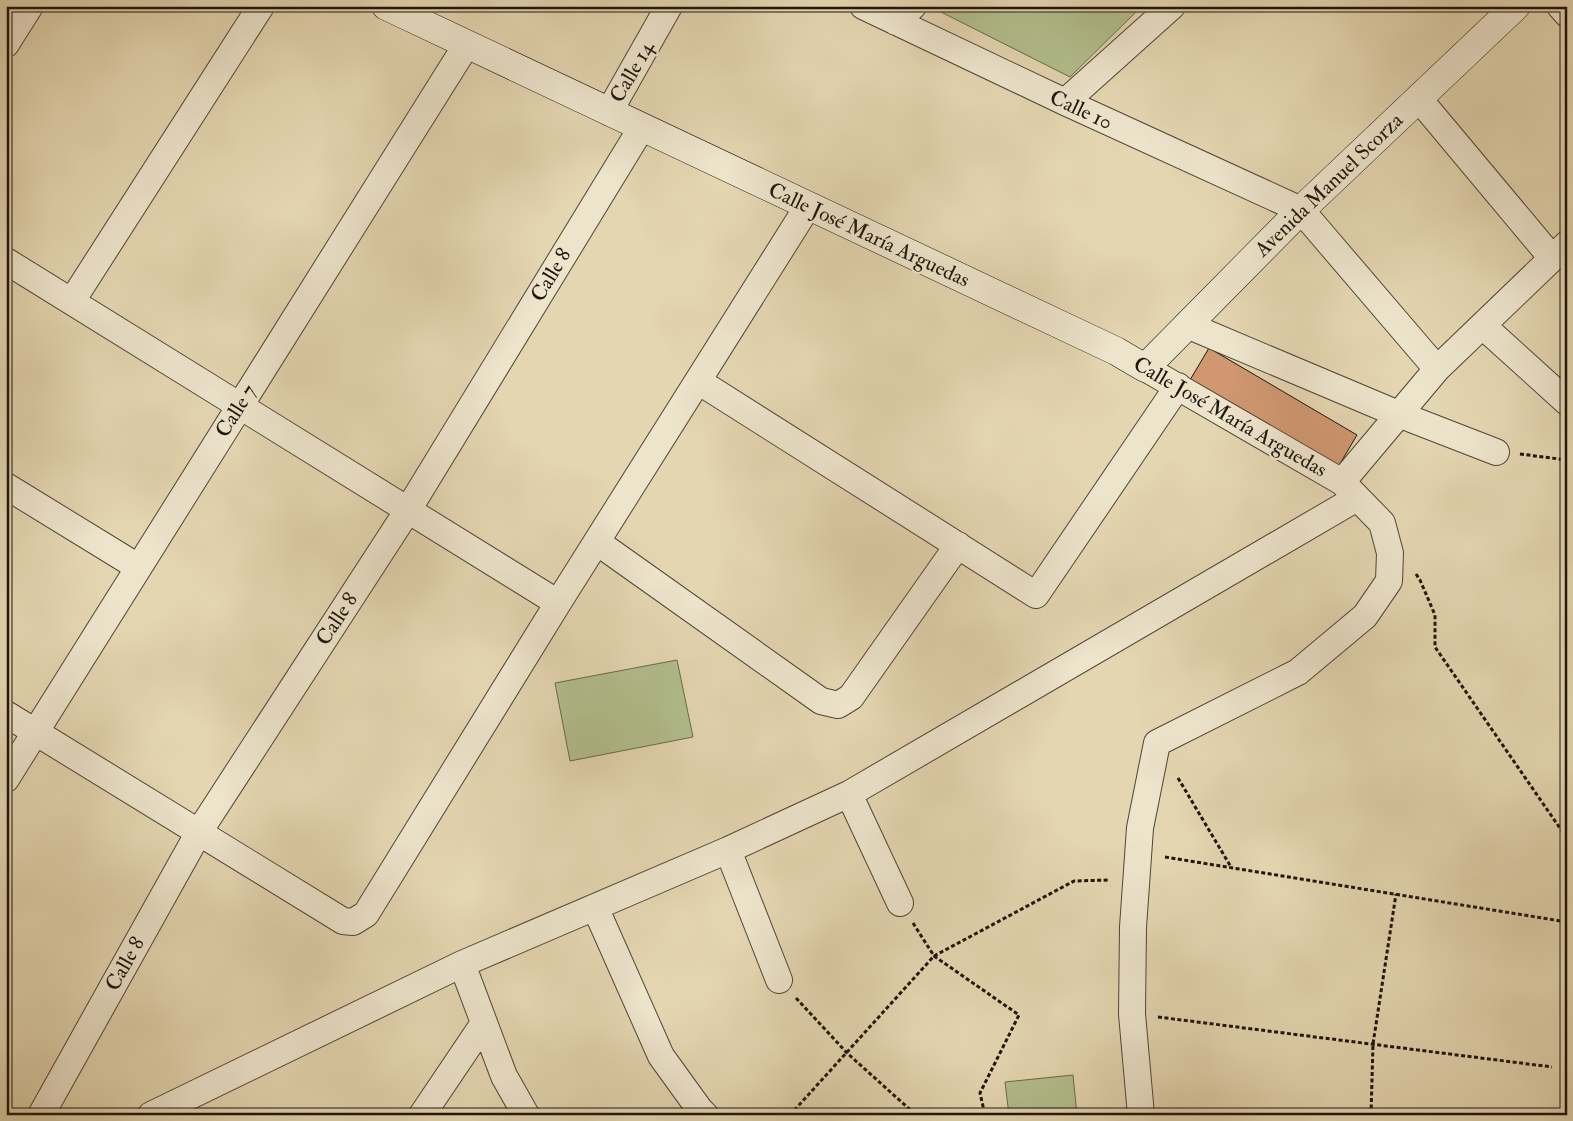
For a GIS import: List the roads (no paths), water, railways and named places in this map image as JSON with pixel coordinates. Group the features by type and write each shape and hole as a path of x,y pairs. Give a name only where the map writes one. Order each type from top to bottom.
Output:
{"street":[{"path":"6,44 30,6"},
{"path":"72,302 261,6"},
{"name":"Calle José María Arguedas","path":"386,6 1107,347 1178,386 1350,490 1382,523 1390,553 1389,581 1365,616 1298,672 1157,743 1140,828 1133,927 1132,1014 1141,1115"},
{"name":"Calle 14","path":"609,112 669,6"},
{"name":"Calle 10","path":"863,6 904,14 1065,102 1301,210"},
{"path":"1065,102 1172,6"},
{"name":"Avenida Manuel Scorza","path":"1145,368 1301,210 1516,6"},
{"path":"1560,6 1567,14"},
{"name":"Calle 7","path":"6,779 467,44"},
{"path":"150,1115 462,964 728,850 849,794 1350,490 1398,414 1437,369 1560,251 1419,99"},
{"name":"Calle 8","path":"41,1115 199,832 408,510 642,127"},
{"path":"6,714 343,921 353,922 366,914 558,603 808,206"},
{"path":"1301,210 1437,369"},
{"path":"6,261 558,603"},
{"path":"1187,325 1398,414 1496,452"},
{"path":"1483,326 1567,402"},
{"path":"698,381 1036,595 1178,386"},
{"path":"6,486 138,567"},
{"path":"597,542 821,700 838,705 851,697 958,545"},
{"path":"849,794 900,902"},
{"path":"728,850 779,980"},
{"path":"594,907 661,1056 700,1110 706,1115"},
{"path":"462,964 504,1076 526,1115"},
{"path":"422,1115 484,1023"}]}
